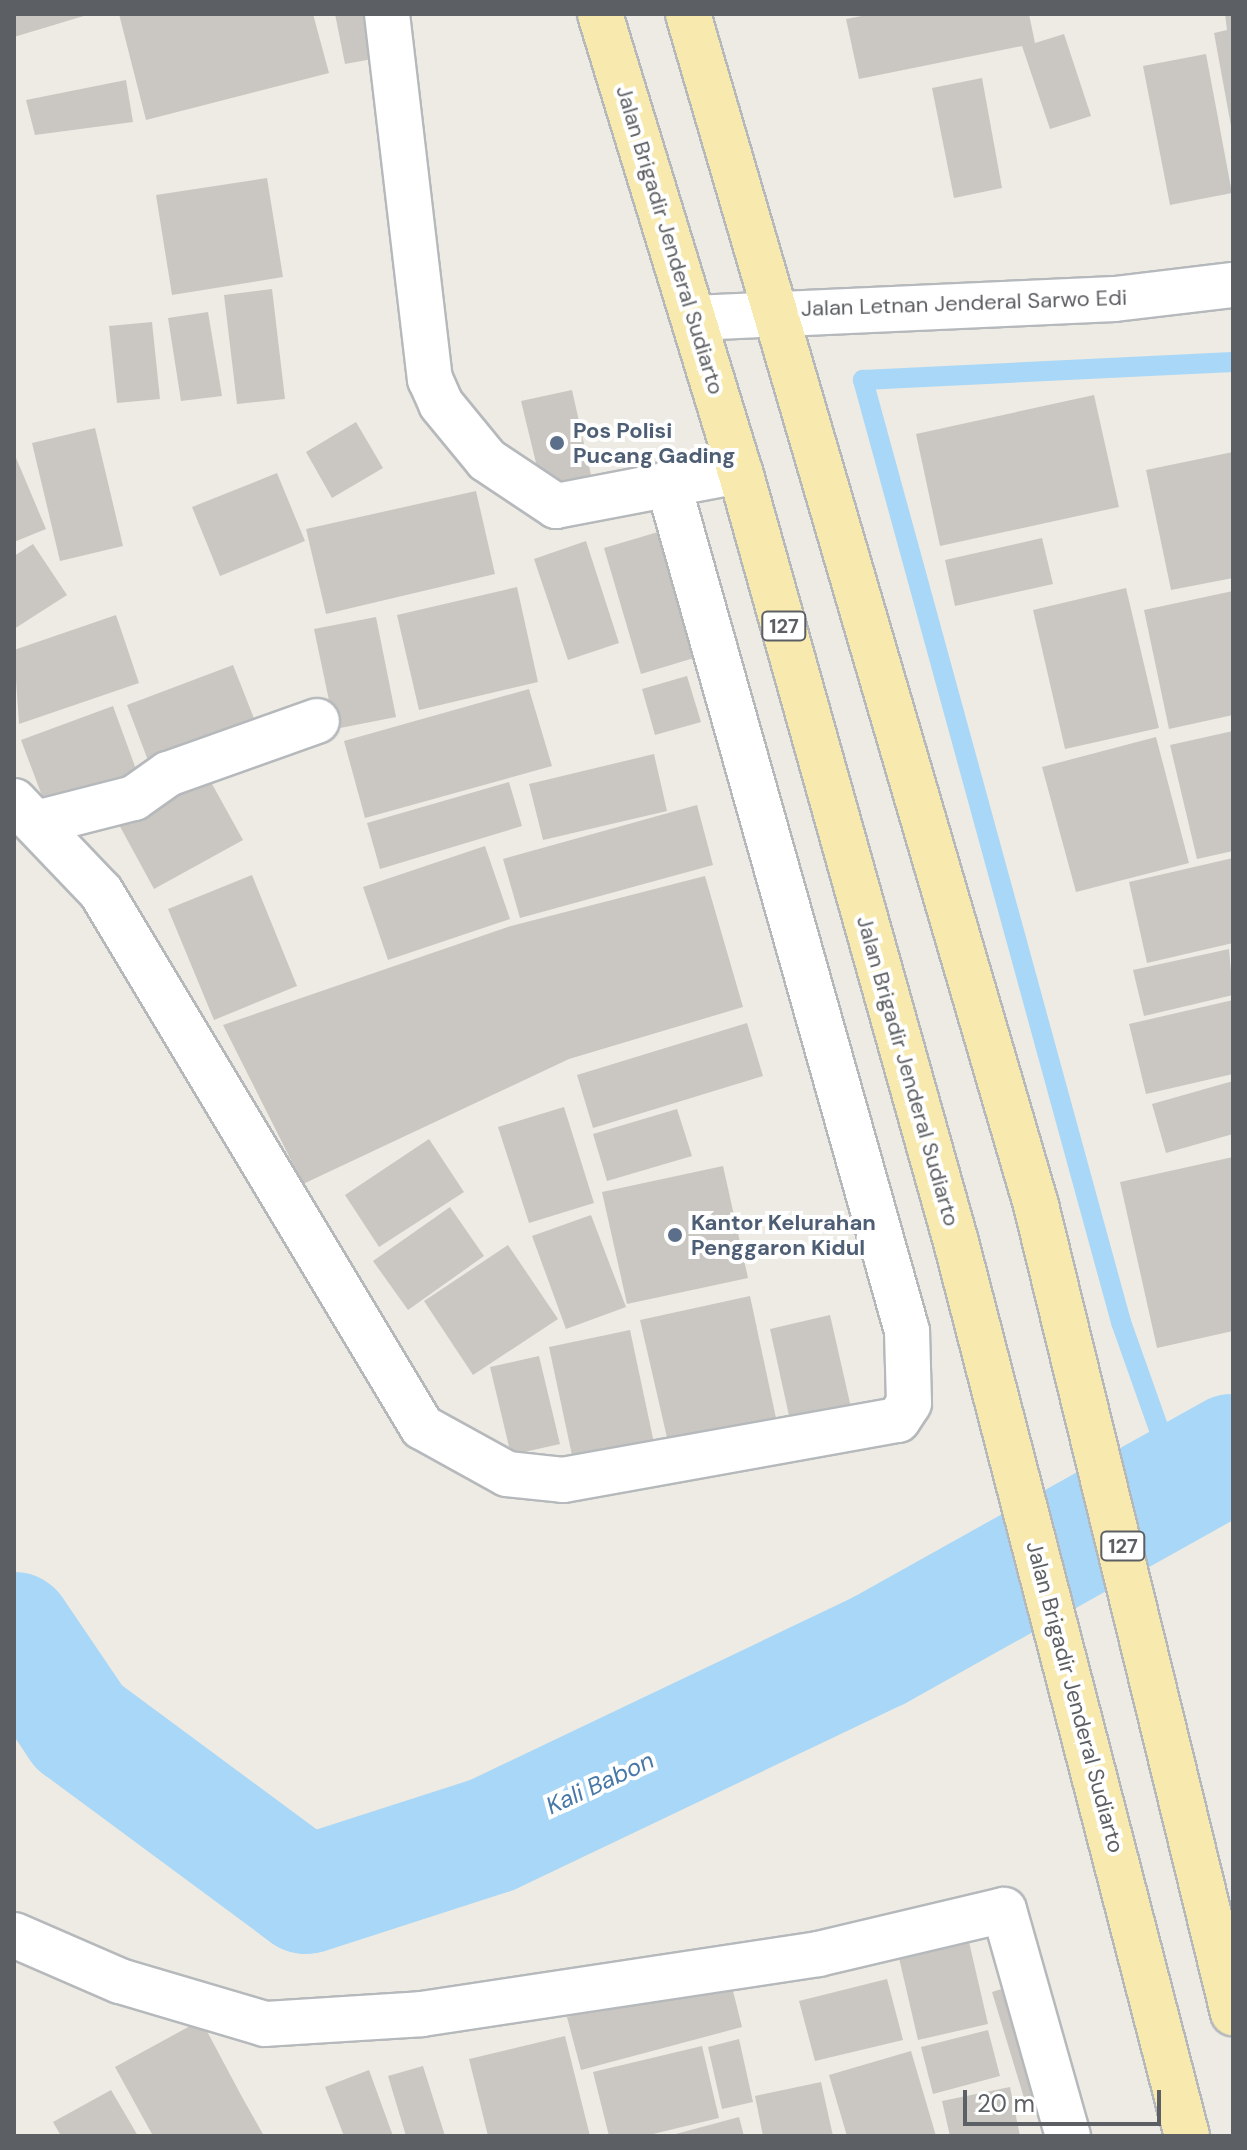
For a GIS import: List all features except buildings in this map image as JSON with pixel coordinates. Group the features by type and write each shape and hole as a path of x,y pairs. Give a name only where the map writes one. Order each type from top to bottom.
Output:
{"main road":[{"name":"Jalan Brigadir Jenderal Sudiarto","path":"600,14 740,471 956,1242 1187,2136"},
{"name":"127","path":"688,14 779,311 1036,1205 1207,1887 1233,2013"}],"street":[{"path":"387,14 430,379 441,404 487,460 556,506 740,471"},
{"name":"Jalan Letnan Jenderal Sarwo Edi","path":"694,318 779,311 1115,299 1233,285"},
{"path":"25,812 101,892 422,1427 507,1474 563,1480 898,1420 909,1403 907,1331 668,483"},
{"path":"25,812 134,798 168,774 317,721"},
{"path":"14,1935 120,1981 265,2024 422,2014 818,1954 1004,1910 1068,2136"}],"waterway":[{"path":"1178,1483 1121,1322 863,380 1233,362"},
{"name":"Kali Babon","path":"14,1631 79,1727 306,1895 492,1835 878,1651 1233,1453"}],"place":[{"name":"Pos Polisi Pucang Gading","path":"557,443"},
{"name":"Kantor Kelurahan Penggaron Kidul","path":"675,1235"}]}
